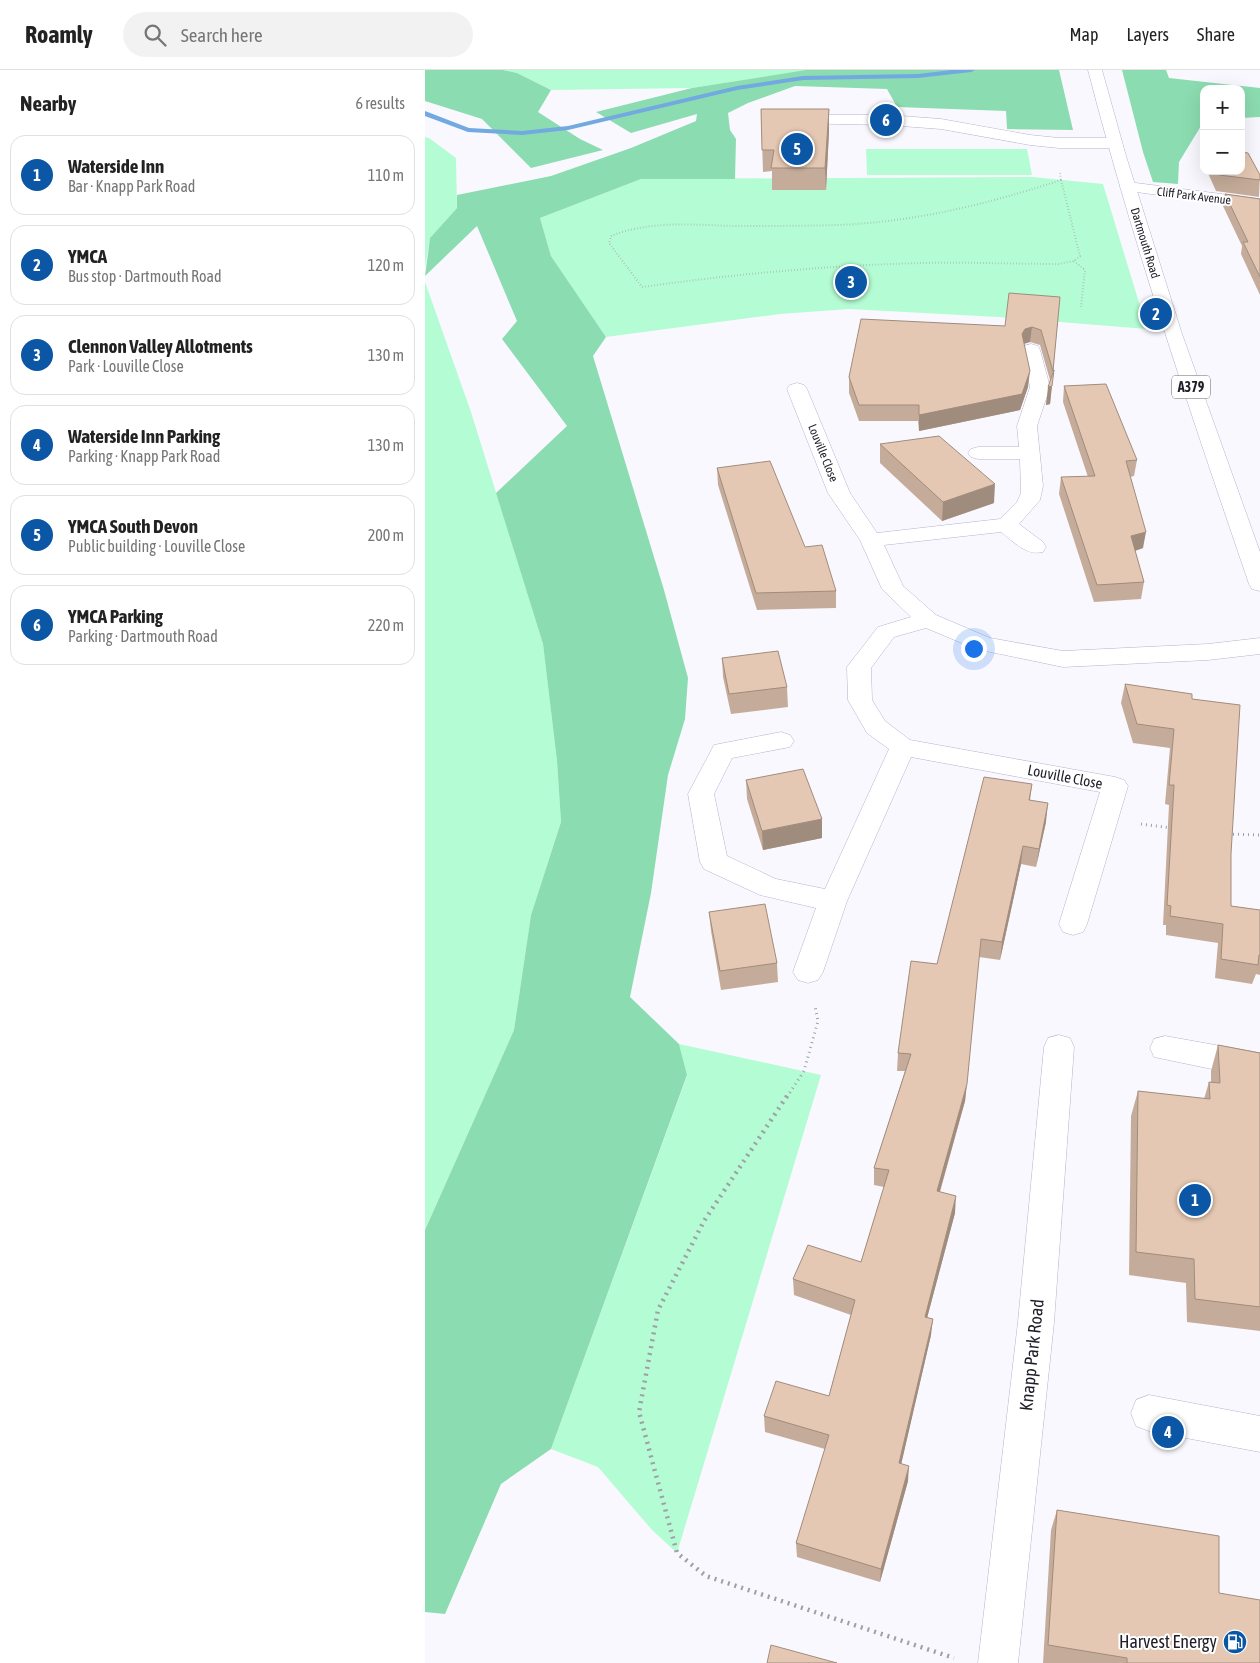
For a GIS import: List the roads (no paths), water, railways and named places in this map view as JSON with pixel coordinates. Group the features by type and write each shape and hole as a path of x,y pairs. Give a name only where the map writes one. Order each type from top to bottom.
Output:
{"street":[{"name":"Dartmouth Road","path":"1095,70 1114,143 1173,334 1260,584"},
{"path":"778,120 888,120 941,124 996,135 1059,143 1114,143"},
{"name":"Cliff Park Avenue","path":"1128,187 1260,204"},
{"path":"871,540 1006,525 1027,505 1033,493 1027,426 1040,387 1031,350"},
{"name":"Louville Close","path":"797,390 839,493 871,540 893,588 928,620 984,644 1063,659 1208,652 1260,646"},
{"path":"978,453 1030,452"},
{"path":"1006,525 1035,546"},
{"name":"Louville Close","path":"928,620 886,632 859,667 860,700 876,727 903,747 1115,786 1073,924"},
{"path":"781,741 723,751 701,794 714,862 770,888 833,901"},
{"path":"809,972 833,901 903,747"},
{"name":"Knapp Park Road","path":"998,1663 1036,1322 1059,1047"},
{"path":"1165,1048 1260,1066"},
{"path":"1149,1413 1260,1434"}],"waterway":[{"path":"425,113 468,130 522,133 568,128 737,88 803,78 918,76 971,70"}],"place":[{"name":"YMCA Parking","path":"886,120"},
{"name":"YMCA South Devon","path":"797,149"},
{"name":"Clennon Valley Allotments","path":"851,282"},
{"name":"YMCA","path":"1156,314"},
{"name":"Waterside Inn","path":"1195,1200"},
{"name":"Waterside Inn Parking","path":"1168,1432"},
{"name":"Harvest Energy","path":"1235,1642"}]}
